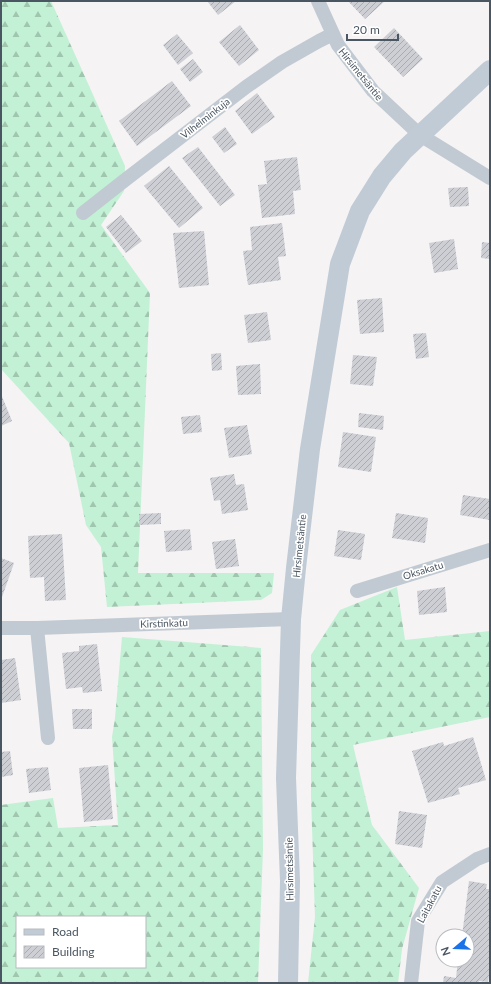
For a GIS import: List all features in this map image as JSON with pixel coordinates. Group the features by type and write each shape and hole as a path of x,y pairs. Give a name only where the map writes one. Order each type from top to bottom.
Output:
{"street":[{"name":"Hirsimetsäntie","path":"318,1 338,45 373,91 420,136"},
{"name":"Vilhelminkuja","path":"84,213 246,87 282,62 333,34"},
{"name":"Hirsimetsäntie","path":"288,983 290,881 286,778 291,619 297,554 310,449 340,264 360,211 382,176 403,151 490,70"},
{"path":"420,136 490,178"},
{"name":"Oksakatu","path":"356,591 490,550"},
{"name":"Kirstinkatu","path":"1,628 291,619"},
{"path":"37,628 48,738"},
{"name":"Laitakatu","path":"411,983 418,921 442,882 477,858 490,854"}],"green space":[{"path":"1,1 51,1 125,166 124,191 101,225 150,293 138,573 274,573 272,593 261,600 107,607 101,547 86,525 69,443 1,369"},
{"path":"397,587 405,640 490,631 490,717 353,745 372,825 419,888 402,949 398,983 308,983 315,917 311,797 311,655 340,610"},
{"path":"122,637 261,648 263,849 258,983 1,983 1,805 53,798 58,828 118,825 112,737"}],"building":[{"path":"207,1 236,1 218,15"},
{"path":"348,1 385,1 365,19"},
{"path":"240,25 259,50 239,66 219,42"},
{"path":"394,28 423,59 403,77 374,47"},
{"path":"177,34 193,53 178,65 163,45"},
{"path":"193,59 203,72 190,82 180,69"},
{"path":"172,81 191,106 137,146 119,121"},
{"path":"257,93 275,117 252,134 235,111"},
{"path":"225,127 237,144 224,153 212,137"},
{"path":"198,147 235,195 220,206 182,158"},
{"path":"297,157 301,190 293,191 295,214 262,218 258,185 267,184 264,161"},
{"path":"169,166 203,208 179,228 144,186"},
{"path":"468,187 469,206 450,207 448,188"},
{"path":"121,215 142,241 126,253 106,227"},
{"path":"282,223 286,256 278,257 281,280 248,285 243,251 252,250 250,227"},
{"path":"204,231 209,285 179,288 173,233"},
{"path":"454,239 458,269 434,273 429,243"},
{"path":"482,242 490,243 490,259 481,258"},
{"path":"382,298 384,332 360,334 357,300"},
{"path":"267,312 271,340 248,343 244,315"},
{"path":"426,333 429,357 416,359 413,334"},
{"path":"221,353 222,370 212,371 211,354"},
{"path":"353,355 377,357 373,386 350,384"},
{"path":"260,364 261,394 238,395 236,366"},
{"path":"1,394 12,421 1,426"},
{"path":"359,413 384,416 383,430 358,427"},
{"path":"200,415 202,432 183,434 181,417"},
{"path":"247,425 252,454 229,458 224,428"},
{"path":"343,432 376,437 371,472 338,467"},
{"path":"234,474 236,485 244,484 248,510 222,514 220,500 214,501 210,478"},
{"path":"463,495 490,499 490,520 460,515"},
{"path":"161,513 161,524 139,525 139,514"},
{"path":"396,513 428,518 425,543 392,538"},
{"path":"190,529 192,550 166,552 164,531"},
{"path":"338,530 365,534 361,560 334,556"},
{"path":"62,534 66,600 45,601 44,577 30,578 28,536"},
{"path":"235,539 239,566 216,569 212,542"},
{"path":"1,558 14,563 1,600"},
{"path":"445,587 447,612 419,615 417,591"},
{"path":"97,644 102,691 83,693 82,687 66,689 62,653 79,651 79,646"},
{"path":"15,658 21,700 1,703 1,660"},
{"path":"72,709 92,709 92,729 73,729"},
{"path":"473,737 486,780 458,788 460,794 428,803 412,751 443,742 444,746"},
{"path":"10,751 13,775 1,777 1,752"},
{"path":"108,765 113,819 84,822 79,768"},
{"path":"48,767 51,790 29,793 26,769"},
{"path":"399,811 427,815 422,848 395,844"},
{"path":"469,881 487,884 486,889 490,889 490,969 488,982 443,983 444,976 456,978 457,968 475,968 475,928 463,928"}]}
